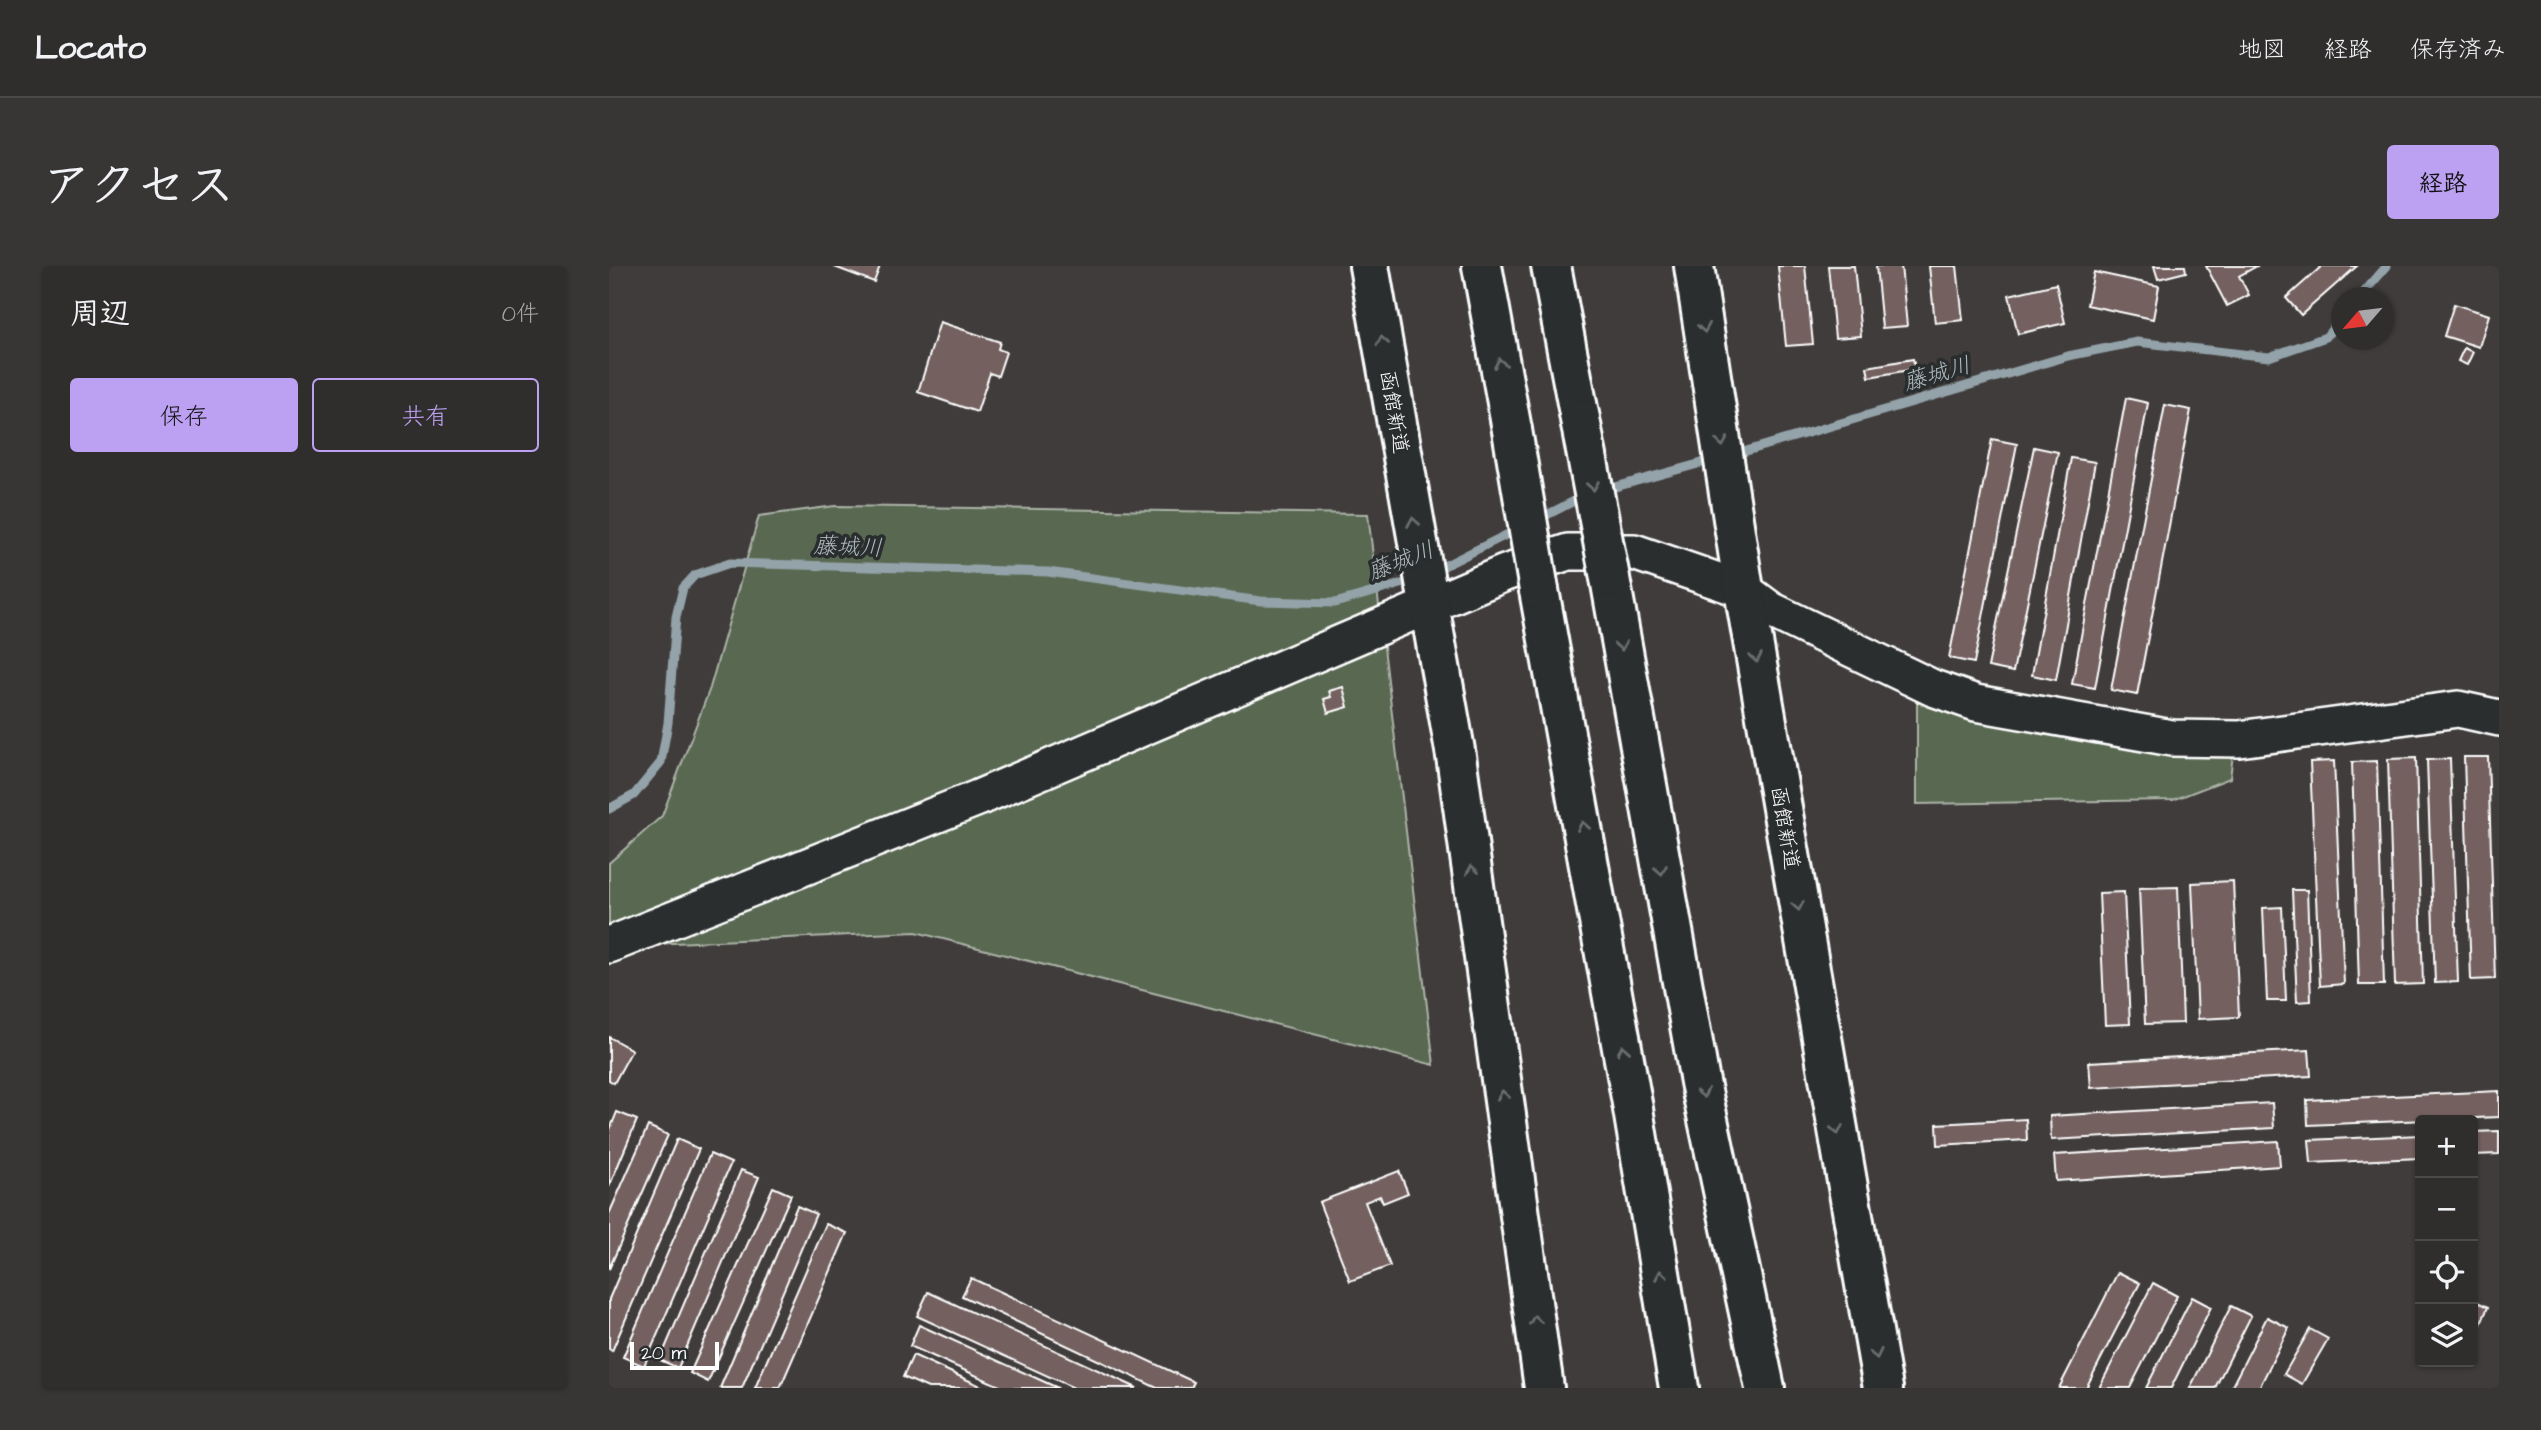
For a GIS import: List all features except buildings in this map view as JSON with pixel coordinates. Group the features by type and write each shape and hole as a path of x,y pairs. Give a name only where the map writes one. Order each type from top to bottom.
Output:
{"highway":[{"name":"函館新道","path":"1369,266 1456,756 1545,1388"},
{"path":"1482,266 1679,1388"},
{"path":"1551,266 1700,1082 1765,1388"},
{"name":"函館新道","path":"1694,266 1744,590 1883,1388"}],"street":[{"path":"609,945 978,798 1426,598 1567,552 1634,552 1744,590 1771,610 1954,696 1976,703 2172,738 2239,739 2458,709 2499,718"}],"green space":[{"path":"835,506 1368,514 1434,1065 916,932 609,946 609,863 662,816 710,688 759,516"},
{"path":"1917,700 2233,754 2230,778 2173,800 1917,804"}],"waterway":[{"name":"藤城川","path":"2369,287 2387,266"},
{"name":"藤城川","path":"1733,455 2068,356 2137,342 2269,357 2326,337 2331,331"},
{"name":"藤城川","path":"1601,491 1716,459"},
{"name":"藤城川","path":"1537,520 1584,496"},
{"name":"藤城川","path":"1434,571 1518,529"},
{"name":"藤城川","path":"609,809 634,795 661,762 668,723 676,617 683,588 695,575 730,563 1048,572 1261,601 1335,603 1415,580"}]}
